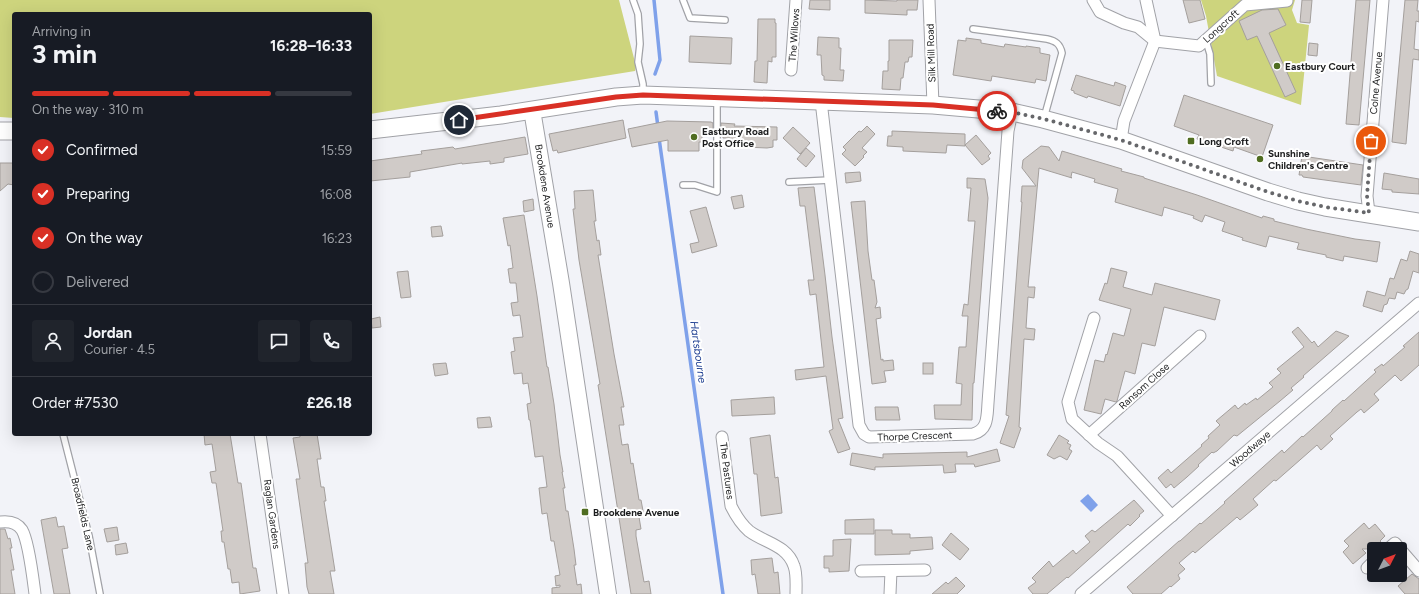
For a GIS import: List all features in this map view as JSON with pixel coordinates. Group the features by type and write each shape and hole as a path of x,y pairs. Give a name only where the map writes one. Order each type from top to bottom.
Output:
{"main road":[{"path":"372,130 532,110 616,97 643,95 933,105 1012,112 1044,119 1121,140 1290,199 1325,207 1419,222"},
{"name":"Brookdene Avenue","path":"532,110 608,594"},
{"path":"0,131 12,131"}],"street":[{"name":"The Willows","path":"791,70 796,0"},
{"name":"Silk Mill Road","path":"929,0 933,105"},
{"path":"1093,0 1100,12 1124,23 1138,27 1155,41"},
{"path":"1121,140 1124,121 1155,41 1146,0"},
{"name":"Colne Avenue","path":"1369,213 1367,196 1384,0"},
{"name":"Longcroft","path":"1155,41 1198,46 1245,5 1287,2"},
{"name":"Thorpe Crescent","path":"821,101 860,428 864,434 869,437 957,435 977,433 983,428 987,419 1008,131 1012,112"},
{"name":"Woodwaye","path":"1081,594 1419,303"},
{"path":"1094,318 1068,402 1072,419 1089,435 1117,456 1172,516"},
{"name":"Ransom Close","path":"1089,435 1200,336"},
{"name":"Raglan Gardens","path":"260,436 283,594"},
{"name":"The Pastures","path":"722,437 731,506 741,523 750,531 779,546 789,555 795,567 796,594"},
{"path":"0,522 8,521 14,523 22,530 26,540 35,594"},
{"path":"1407,557 1419,571"},
{"path":"861,571 925,570"},
{"path":"890,594 891,571"}],"lane":[{"path":"633,0 638,14 640,44 638,62 643,84 643,95"},
{"path":"683,0 690,18 724,20"},
{"path":"973,29 1047,39 1055,41 1059,44 1062,53 1044,119"},
{"path":"1206,40 1210,54 1211,83"},
{"path":"683,185 695,185 717,192 716,98"},
{"path":"789,182 830,180"},
{"name":"Broadfields Lane","path":"64,436 88,530 100,594"}],"green space":[{"path":"0,0 619,0 636,66 635,71 372,114 372,12 12,12 12,118 0,117"},
{"path":"1201,0 1295,0 1292,10 1297,23 1309,25 1301,105 1217,76 1206,16"}],"water":[{"path":"1088,494 1098,505 1091,512 1080,501"}],"building":[{"path":"810,0 830,0 830,10 809,9"},
{"path":"865,0 918,0 917,10 907,10 907,15 865,13"},
{"path":"1183,0 1200,0 1205,19 1189,23"},
{"path":"1302,0 1312,0 1310,23 1300,22"},
{"path":"1356,0 1370,0 1359,125 1346,124"},
{"path":"1405,0 1418,0 1417,11 1419,11 1419,22 1416,21 1414,49 1419,50 1419,60 1413,59 1406,144 1392,142"},
{"name":"Eastbury Court","path":"1278,9 1286,25 1269,33 1296,92 1285,97 1257,36 1247,40 1239,21 1262,10"},
{"path":"758,19 775,19 776,23 776,57 772,57 772,62 768,61 767,83 754,82 755,61 757,61"},
{"path":"690,36 732,38 731,64 689,62"},
{"path":"818,37 839,38 839,48 841,48 840,70 844,70 843,81 824,80 824,76 822,75 821,55 817,55"},
{"path":"966,38 981,40 981,43 1004,47 1005,44 1040,48 1040,53 1050,55 1046,81 1036,79 1035,83 992,76 991,81 953,75 958,40 966,41"},
{"path":"889,40 913,40 912,57 909,57 908,62 905,62 900,90 882,89 883,71 888,71"},
{"path":"1309,43 1318,44 1317,56 1308,55"},
{"path":"1076,75 1114,86 1115,82 1126,86 1120,106 1088,96 1087,98 1074,93 1074,91 1071,90"},
{"path":"1184,95 1273,125 1262,157 1234,147 1233,151 1197,139 1199,135 1174,126"},
{"path":"623,120 626,138 558,153 557,150 553,151 549,134"},
{"path":"667,121 711,122 713,123 713,132 702,132 702,142 699,142 699,151 668,151 668,140 632,147 628,129"},
{"path":"721,123 735,124 734,126 777,127 777,140 773,140 773,147 767,148 735,145 735,141 730,141 730,138 723,138 723,133 721,133"},
{"path":"867,126 875,134 862,148 867,152 855,166 842,154 846,150 843,147 859,131 861,132"},
{"path":"793,127 810,143 800,154 783,138"},
{"path":"892,131 965,134 965,146 947,145 946,153 903,151 903,147 887,146 888,136 892,136"},
{"path":"976,135 991,153 988,156 990,159 982,165 965,145"},
{"path":"525,137 528,154 504,158 504,162 490,164 490,161 462,163 410,172 410,177 372,181 372,161 422,154 421,151 453,147 455,149"},
{"path":"1041,146 1049,147 1059,161 1062,151 1122,169 1121,171 1144,177 1262,218 1263,216 1274,219 1274,221 1306,229 1355,239 1380,242 1377,262 1344,256 1343,261 1326,257 1326,255 1297,249 1299,243 1269,236 1266,247 1242,240 1243,238 1222,231 1225,222 1205,215 1202,222 1193,218 1194,216 1164,207 1162,216 1115,202 1118,189 1094,182 1095,179 1072,172 1072,178 1039,168 1028,287 1035,287 1034,298 1028,297 1026,328 1035,329 1034,340 1024,339 1019,427 1021,428 1014,448 1000,443 1009,416 1006,415 1022,186 1036,186 1022,168 1023,160"},
{"path":"806,148 815,156 806,167 797,159"},
{"path":"1302,156 1363,165 1361,185 1303,177 1302,175 1299,175"},
{"path":"0,163 12,163 12,185 8,184 0,191"},
{"path":"860,172 861,181 846,183 845,173"},
{"path":"1384,173 1419,179 1419,194 1392,192 1392,190 1382,189"},
{"path":"967,178 985,179 988,198 973,383 972,420 935,419 934,405 961,405 962,384 956,383 959,347 966,347 968,316 962,316 964,304 968,305 975,221 968,221 971,188 967,188"},
{"path":"814,187 843,418 838,419 850,449 838,453 829,431 833,429 826,376 796,380 795,370 824,367 816,294 810,295 808,280 814,280 805,206 800,206 798,188"},
{"path":"593,190 596,221 594,221 601,255 598,255 624,407 621,407 624,425 619,425 622,445 628,444 631,464 633,463 639,500 641,500 644,516 639,517 641,529 636,530 636,536 644,582 649,581 651,594 631,594 598,385 600,384 579,260 573,209 575,209 574,191"},
{"path":"742,195 744,207 734,209 731,197"},
{"path":"533,199 534,210 524,212 523,201"},
{"path":"865,201 868,251 877,302 875,308 880,307 881,318 876,319 881,360 893,360 894,370 884,371 886,382 872,384 851,202"},
{"path":"706,207 717,246 692,253 690,244 699,242 690,211"},
{"path":"524,215 554,404 565,488 563,488 574,549 576,565 574,565 577,585 581,584 582,594 552,594 552,588 560,587 560,585 556,586 555,576 560,575 554,541 551,541 547,513 542,514 539,488 547,487 543,456 535,457 527,404 531,403 528,383 523,384 522,373 514,374 511,352 515,351 513,338 523,337 520,315 513,316 511,303 518,302 516,283 510,283 508,269 513,268 510,245 508,246 503,218"},
{"path":"441,226 443,236 432,237 431,227"},
{"path":"1410,251 1419,254 1419,273 1413,271 1408,289 1404,294 1397,292 1395,299 1389,298 1387,304 1384,305 1382,312 1363,306 1367,291 1385,296 1390,278 1394,279 1401,259 1407,261"},
{"path":"1111,268 1127,272 1123,287 1152,295 1155,283 1220,300 1215,320 1164,307 1155,346 1142,343 1135,374 1125,371 1117,401 1105,399 1101,414 1084,410 1095,360 1104,362 1113,333 1124,336 1131,309 1099,300 1105,283 1107,284"},
{"path":"408,271 411,297 401,298 397,272"},
{"path":"380,317 381,327 372,328 372,319"},
{"path":"1298,327 1312,343 1314,341 1318,347 1336,331 1349,336 1303,376 1304,377 1291,388 1293,390 1280,401 1237,436 1234,435 1217,451 1212,452 1198,465 1199,466 1174,488 1171,484 1166,488 1158,478 1168,469 1171,473 1202,446 1201,445 1209,438 1208,436 1220,425 1216,421 1235,405 1238,409 1245,403 1246,405 1256,398 1257,400 1273,387 1269,383 1281,373 1277,369 1304,347 1292,332"},
{"path":"1419,332 1419,365 1401,381 1395,375 1374,394 1379,400 1364,413 1361,409 1357,412 1330,436 1333,439 1321,450 1317,445 1276,481 1274,480 1253,499 1258,505 1240,520 1237,517 1195,553 1193,551 1179,563 1185,569 1178,575 1180,579 1171,587 1170,586 1161,594 1133,594 1127,587 1225,503 1224,502 1282,450 1284,453 1302,436 1303,437 1376,372 1374,370 1382,364 1383,366 1405,347 1403,346"},
{"path":"446,363 448,374 435,376 433,364"},
{"path":"923,363 933,363 933,374 923,374"},
{"path":"774,397 775,414 732,416 731,400"},
{"path":"875,407 898,407 900,420 876,420"},
{"path":"490,417 492,427 478,428 477,418"},
{"path":"770,435 775,478 778,477 782,513 761,516 757,474 754,474 750,438"},
{"path":"1059,435 1069,441 1067,443 1071,445 1069,449 1072,451 1067,460 1060,456 1054,459 1047,455"},
{"path":"204,436 230,436 238,483 241,483 253,568 256,568 260,591 240,594 239,582 232,583 230,569 228,569 224,542 222,542 221,531 223,531 216,483 212,483 210,472 216,471 212,444 205,445"},
{"path":"317,436 321,459 317,459 321,487 324,487 326,501 324,501 335,571 330,571 334,594 309,594 307,587 305,563 308,563 296,479 300,479 293,438"},
{"path":"997,449 1000,461 975,467 974,464 955,464 956,472 944,473 943,465 875,467 875,470 850,465 852,453 883,458 883,454 967,452 967,457"},
{"path":"1134,500 1144,511 1130,526 1128,524 1068,578 1067,577 1047,594 1033,594 1028,588 1036,582 1032,578 1049,561 1053,567 1073,550 1076,554 1090,542 1085,536 1092,530 1095,532"},
{"path":"56,517 58,527 64,526 68,548 62,549 70,594 54,594 41,520"},
{"path":"874,519 874,534 845,534 845,520"},
{"path":"1364,523 1369,529 1375,524 1385,536 1380,541 1381,542 1367,542 1367,549 1362,549 1366,553 1353,564 1343,552 1349,546 1344,541"},
{"path":"117,527 119,540 107,542 104,529"},
{"path":"0,529 5,529 8,539 10,538 12,548 10,548 14,570 11,570 15,594 0,594"},
{"path":"875,530 892,530 892,534 910,534 910,538 932,537 933,549 910,551 910,554 875,555"},
{"path":"951,533 969,549 960,560 942,545"},
{"path":"851,539 849,571 829,572 829,568 824,568 824,556 833,556 833,540"},
{"path":"126,543 128,553 116,555 115,545"},
{"path":"772,558 774,573 778,572 780,594 758,594 755,574 752,575 751,560"},
{"path":"1412,574 1419,579 1419,594 1405,594 1398,586 1403,582 1407,582 1407,578"},
{"path":"956,577 965,586 957,594 932,594 946,582 948,584"}],"waterway":[{"name":"Hartsbourne","path":"654,0 660,60 655,74"},
{"name":"Hartsbourne","path":"656,112 658,127"},
{"name":"Hartsbourne","path":"659,138 723,594"}],"way so far":[{"path":"997,111 1012,112 1044,119 1121,140 1268,192 1298,201 1325,207 1369,213 1367,196 1371,141"}],"place":[{"name":"Eastbury Court","path":"1277,66"},
{"name":"Eastbury Road Post Office","path":"694,137"},
{"name":"Long Croft","path":"1191,141"},
{"name":"Sunshine Children's Centre","path":"1260,159"},
{"name":"Brookdene Avenue","path":"585,512"}],"route":[{"path":"459,120 616,97 643,95 933,105 997,111"}]}
